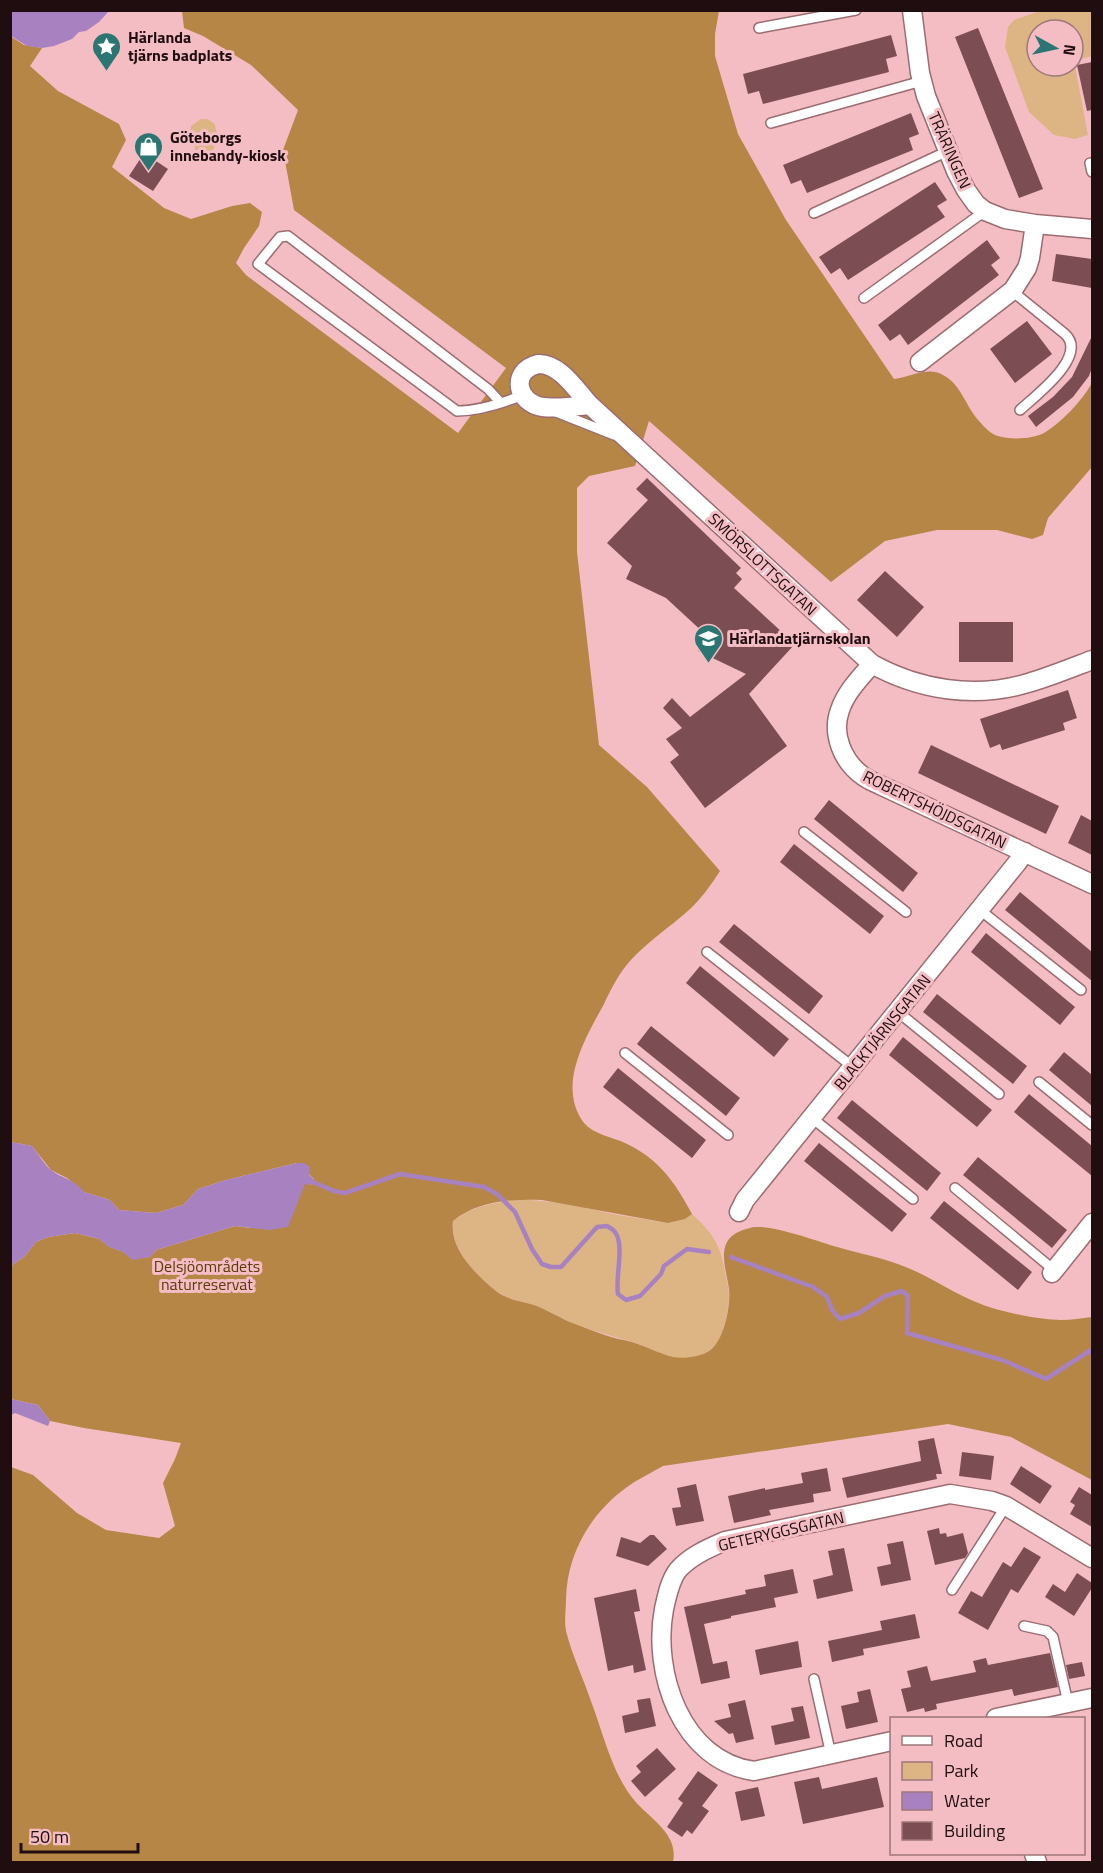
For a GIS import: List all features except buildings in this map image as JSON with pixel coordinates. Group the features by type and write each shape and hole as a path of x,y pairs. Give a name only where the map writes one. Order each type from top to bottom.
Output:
{"street":[{"name":"TRÄRINGEN","path":"912,10 922,81 948,151 966,190 976,204 985,211"},
{"path":"985,211 1005,219 1092,229"},
{"path":"920,362 1012,291 1027,268 1035,224"},
{"name":"SMÖRSLOTTSGATAN","path":"522,395 519,386 521,376 531,366 543,364 557,371 590,405 872,664 894,677 937,688 978,692 1026,684 1092,660"},
{"path":"522,395 542,407 590,405"},
{"name":"ROBERTSHÖJDSGATAN","path":"872,664 847,696 837,721 840,745 853,767 863,776 880,785 1092,884"},
{"name":"BLACKTJÄRNSGATAN","path":"739,1212 745,1200 1025,852"},
{"path":"1053,1271 1092,1223"},
{"name":"GETERYGGSGATAN","path":"890,1741 754,1771 744,1770 718,1759 702,1745 681,1718 670,1694 663,1668 660,1644 662,1622 670,1588 677,1571 702,1552 725,1541 950,1494 992,1501 1006,1506 1092,1558"},
{"path":"1005,1717 1092,1698"}],"lane":[{"path":"759,28 856,10"},
{"path":"771,123 922,81"},
{"path":"814,213 948,151"},
{"path":"864,298 985,211"},
{"path":"501,403 488,388 288,236 280,237 258,264 457,411 468,411 501,403 522,395"},
{"path":"1012,291 1065,334 1071,344 1062,370 1020,410"},
{"path":"542,407 614,435 625,436"},
{"path":"804,832 906,912"},
{"path":"980,910 1081,990"},
{"path":"707,952 853,1067"},
{"path":"898,1011 999,1094"},
{"path":"625,1053 728,1135"},
{"path":"1039,1082 1092,1125"},
{"path":"812,1118 913,1199"},
{"path":"955,1188 1053,1271"},
{"path":"952,1590 1006,1506"},
{"path":"1024,1626 1047,1631 1053,1637 1068,1703"},
{"path":"814,1679 831,1755"}],"green space":[{"path":"1043,10 1092,11 1092,56 1085,58 1085,18 1025,18 1025,78 1077,78 1088,135 1075,139 1054,135 1029,112 1005,47 1008,27 1014,20"},
{"name":"Delsjöområdets naturreservat","path":"182,11 719,11 715,34 715,56 738,134 786,220 894,379 925,372 943,375 955,385 975,416 988,430 996,435 1015,438 1034,437 1058,423 1071,411 1092,383 1092,467 1048,518 1043,535 1032,539 997,530 937,530 885,541 831,582 649,421 635,466 589,476 577,488 577,552 599,745 647,787 720,871 693,906 637,954 619,976 582,1046 573,1078 573,1093 576,1109 584,1123 598,1133 637,1149 657,1164 679,1192 692,1214 685,1219 668,1223 542,1200 495,1203 473,1209 453,1221 455,1242 460,1251 480,1277 505,1296 534,1305 601,1334 633,1342 677,1358 701,1355 709,1351 719,1340 729,1304 729,1289 724,1263 725,1247 734,1235 754,1227 782,1231 899,1264 972,1300 999,1310 1053,1320 1092,1317 1092,1480 1011,1437 948,1424 663,1466 614,1497 592,1522 576,1550 567,1582 566,1631 614,1766 634,1800 668,1835 674,1852 673,1862 11,1862 11,1467 33,1475 77,1513 106,1530 159,1538 175,1526 163,1483 181,1443 50,1421 38,1405 11,1399 11,1266 25,1256 36,1242 48,1237 75,1233 99,1239 110,1247 141,1258 150,1257 156,1250 235,1226 250,1228 305,1183 312,1185 314,1179 297,1163 198,1189 183,1205 156,1213 119,1210 110,1200 84,1192 67,1178 51,1170 32,1146 11,1142 10,36 24,45 42,48 30,66 58,91 119,124 126,140 112,167 164,208 191,219 232,206 250,203 262,212 259,226 236,263 246,275 458,433 506,368 294,210 283,150 298,110 251,65 203,36 184,28"},
{"path":"201,119 214,123 217,134 214,148 204,162 196,155 194,142 190,135 191,126"},
{"path":"521,1199 570,1204 612,1214 668,1223 685,1219 692,1214 710,1233 718,1246 727,1282 729,1299 724,1328 713,1348 692,1357 670,1357 639,1344 572,1323 535,1306 513,1300 492,1288 467,1263 461,1253 453,1231 453,1221 476,1208"}],"water":[{"path":"10,11 109,11 99,22 86,31 79,32 72,39 42,48 27,46 11,36"},
{"path":"11,1142 32,1146 51,1170 77,1185 84,1192 110,1200 119,1210 156,1213 183,1205 198,1189 297,1163 304,1163 310,1167 309,1175 314,1179 312,1185 305,1184 288,1227 269,1230 235,1226 156,1250 150,1257 132,1260 123,1252 109,1247 99,1239 75,1233 48,1237 36,1242 25,1256 11,1266"},
{"path":"11,1399 38,1405 50,1421 48,1426 15,1413 11,1415"}],"waterway":[{"path":"313,1182 345,1193 400,1174 484,1187 497,1194 515,1212 532,1249 542,1264 551,1267 561,1267 597,1227 607,1226 618,1238 620,1253 618,1294 626,1300 640,1296 661,1274 664,1266 687,1249 709,1252"},
{"path":"731,1257 813,1287 827,1297 832,1310 840,1319 859,1313 885,1296 902,1291 908,1296 907,1333 1002,1360 1046,1379 1091,1350 1092,1353"}],"place":[{"name":"Härlanda tjärns badplats","path":"107,72"},
{"name":"Göteborgs innebandy-kiosk","path":"149,172"},
{"name":"Härlandatjärnskolan","path":"708,664"}]}
